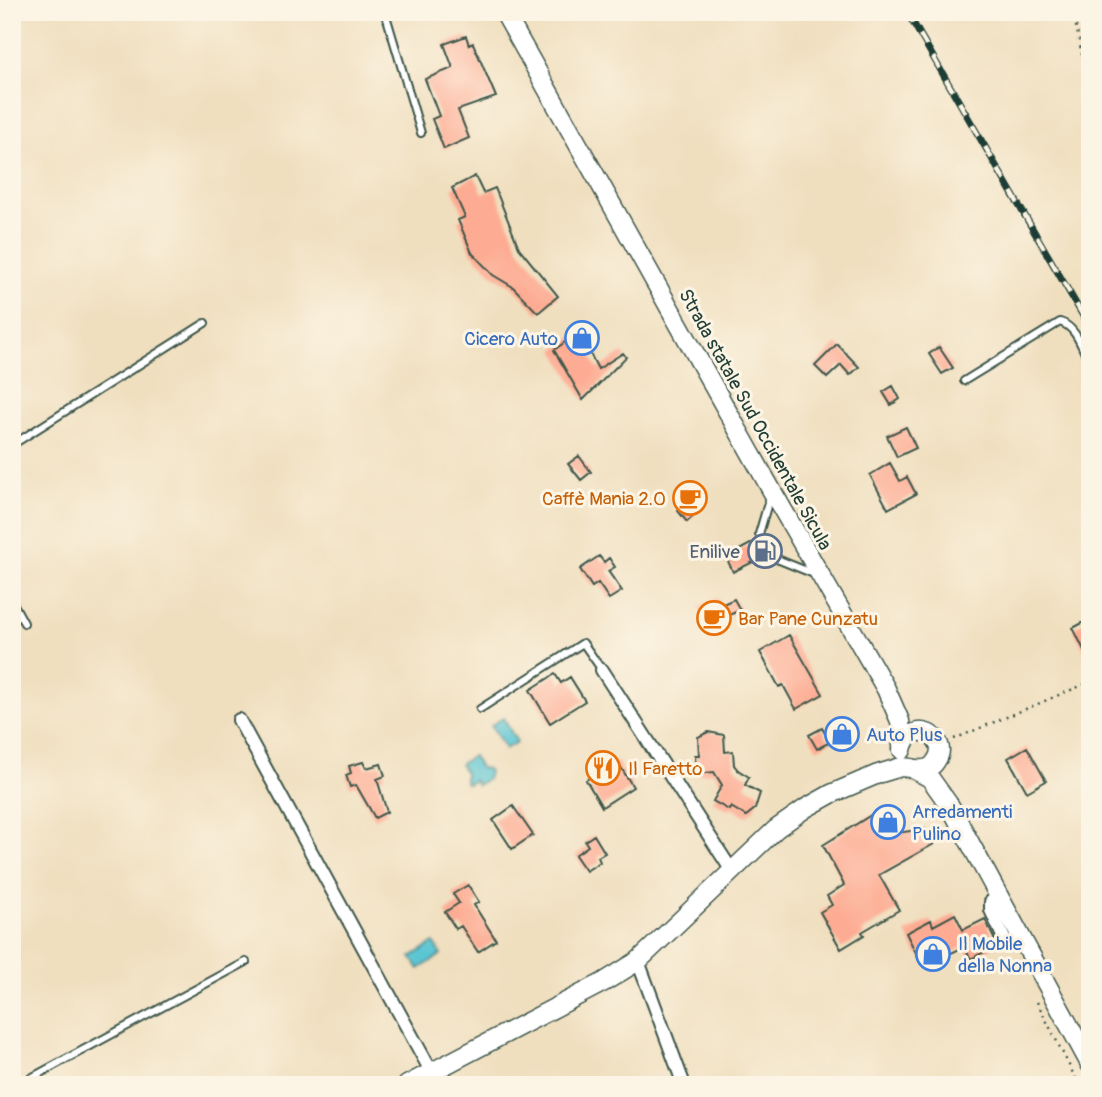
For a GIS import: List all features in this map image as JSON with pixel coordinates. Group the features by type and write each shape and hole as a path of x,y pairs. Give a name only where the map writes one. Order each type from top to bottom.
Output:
{"main road":[{"name":"Strada statale Sud Occidentale Sicula","path":"504,12 886,689"},
{"path":"886,689 935,745 950,806"},
{"path":"886,689 900,721 903,758 930,778 950,806 1090,1063"},
{"path":"878,774 910,735 919,732 935,745"},
{"path":"407,1085 604,982 638,961 776,829 831,794 878,774 901,767 930,768 935,745"}],"street":[{"path":"602,670 732,871"},
{"path":"239,720 431,1071"},
{"path":"998,896 991,902 991,910 1006,943"},
{"path":"638,961 684,1085"}],"lane":[{"path":"385,12 421,133"},
{"path":"964,381 1060,322 1073,330 1090,364"},
{"path":"12,445 205,323"},
{"path":"772,491 759,534 772,558 821,577"},
{"path":"12,601 24,623"},
{"path":"480,709 583,643 602,670"},
{"path":"18,1085 246,962"}],"path":[{"path":"1073,12 1090,92"},
{"path":"935,745 1090,682"},
{"path":"1035,998 1079,1085"}],"water":[{"path":"503,718 517,742 505,749 491,725"},
{"path":"473,756 480,768 489,772 487,779 477,785 474,780 468,784 465,782 465,773 460,764"},
{"path":"434,943 441,955 419,969 411,957"}],"building":[{"path":"466,36 469,45 473,43 496,97 458,110 469,138 444,149 432,119 439,116 425,79 453,68 444,44"},
{"path":"475,176 483,193 495,188 519,248 558,296 538,313 513,287 493,275 472,253 458,220 465,217 452,188"},
{"path":"575,335 578,340 582,338 598,369 623,353 626,357 583,400 554,350"},
{"path":"837,344 859,367 850,375 841,365 827,378 815,366"},
{"path":"939,347 953,368 942,374 929,354"},
{"path":"893,386 900,399 891,405 883,392"},
{"path":"906,427 916,448 897,457 887,436"},
{"path":"579,456 591,472 581,480 568,464"},
{"path":"890,463 900,481 907,477 916,494 888,509 870,475"},
{"path":"691,488 700,499 697,502 702,508 687,522 678,511 682,508 676,502"},
{"path":"756,541 765,556 733,572 726,557"},
{"path":"599,556 604,562 609,558 615,567 608,571 622,591 609,599 598,583 592,587 580,569"},
{"name":"Bar Pane Cunzatu","path":"717,598 721,605 734,599 740,610 708,625 699,607"},
{"path":"1090,619 1090,662 1073,628"},
{"path":"789,635 823,694 796,709 783,685 779,687 760,652"},
{"path":"555,674 561,683 570,677 585,701 550,723 530,690"},
{"path":"822,728 830,742 817,749 809,735"},
{"path":"708,732 724,735 725,752 733,751 734,765 749,777 745,785 760,793 755,809 746,816 713,801 722,785 714,772 696,774 698,737"},
{"path":"1027,747 1046,781 1027,792 1008,758"},
{"path":"617,761 633,787 602,807 586,780"},
{"path":"363,762 366,768 381,764 385,776 377,779 387,812 375,818 356,785 350,787 346,775 351,773 349,766"},
{"path":"513,806 533,835 512,849 493,820"},
{"path":"871,815 882,835 925,829 934,844 879,875 899,910 862,932 864,935 841,949 820,912 832,905 827,896 844,885 823,845"},
{"path":"594,835 605,853 598,857 600,862 586,871 575,855 588,846 585,841"},
{"path":"468,885 479,902 474,905 496,940 478,952 461,926 456,929 445,912 459,903 453,894"},
{"path":"955,914 963,930 985,919 997,945 971,959 964,947 947,955 941,943 917,955 906,933 931,920 933,926"}],"railway":[{"path":"907,12 1090,328"}],"place":[{"name":"Cicero Auto","path":"582,338"},
{"name":"Caffè Mania 2.0","path":"690,498"},
{"name":"Enilive","path":"765,551"},
{"name":"Bar Pane Cunzatu","path":"714,618"},
{"name":"Auto Plus","path":"842,734"},
{"name":"Il Faretto","path":"603,768"},
{"name":"Arredamenti Pulino","path":"888,822"},
{"name":"Il Mobile della Nonna","path":"933,954"}]}
